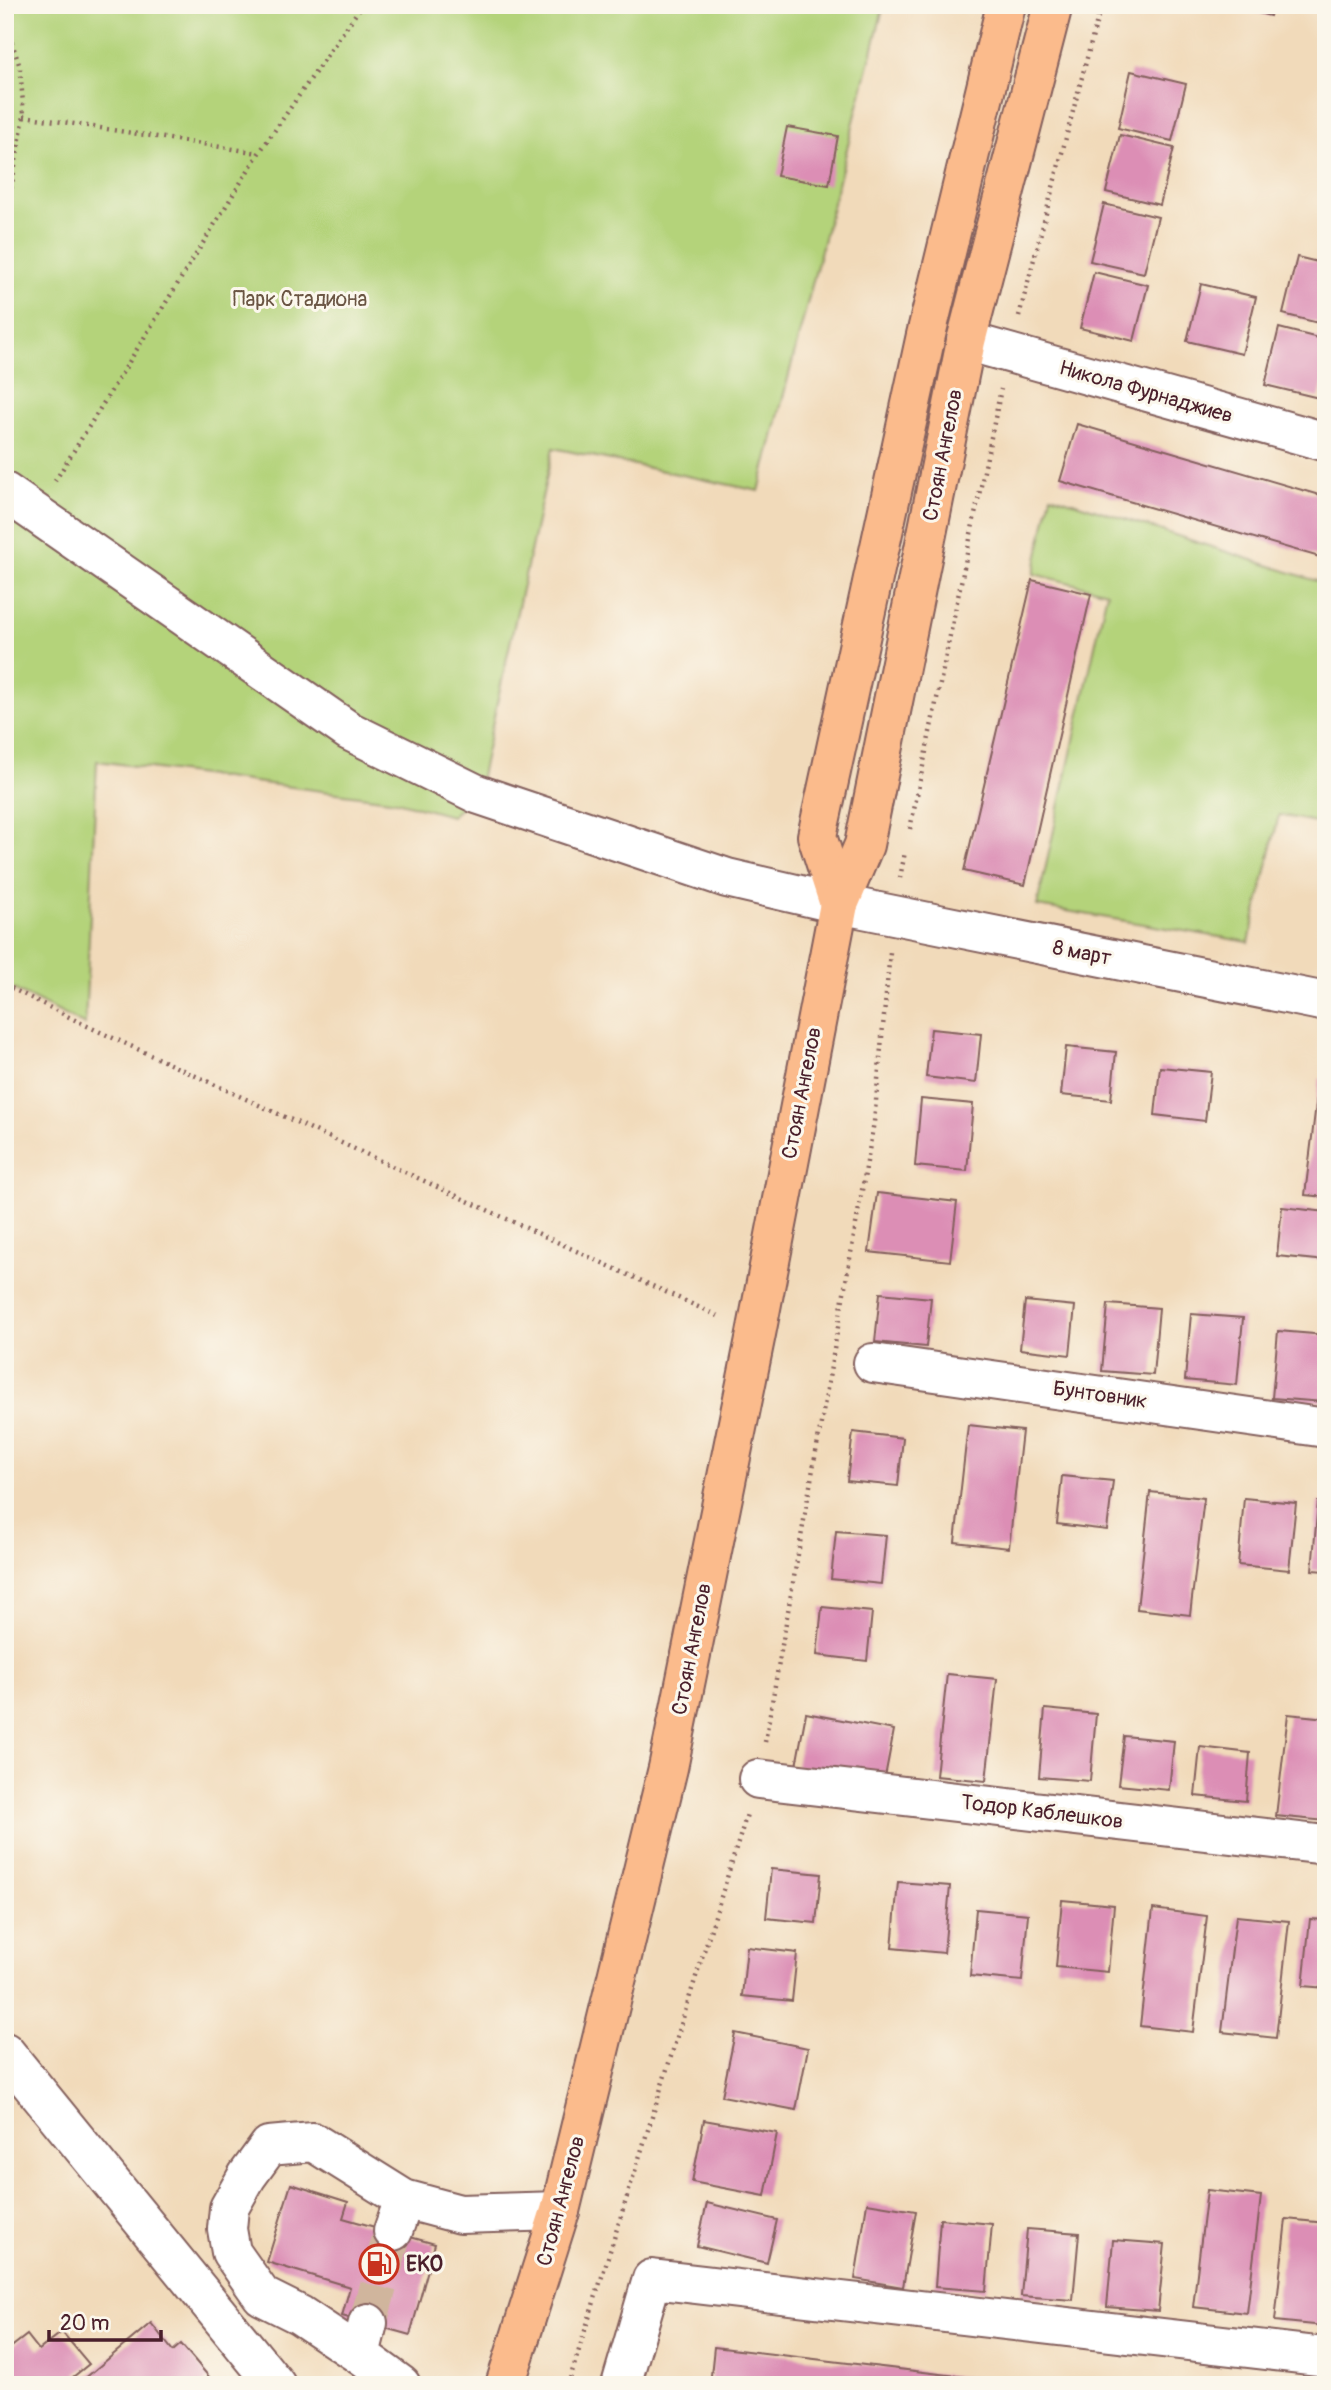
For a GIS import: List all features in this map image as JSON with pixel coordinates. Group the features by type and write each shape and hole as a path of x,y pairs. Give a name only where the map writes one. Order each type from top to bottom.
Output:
{"main road":[{"name":"Стоян Ангелов","path":"839,904 817,836 926,335 1006,5"},
{"name":"Стоян Ангелов","path":"505,2385 561,2211 668,1768 839,904 864,845 966,341 1053,5"}],"street":[{"name":"Никола Фурнаджиев","path":"966,341 1326,442"},
{"name":"8 март","path":"20,503 349,731 477,794 727,878 839,904 1326,1002"},
{"name":"Бунтовник","path":"873,1363 1326,1428"},
{"name":"Тодор Каблешков","path":"758,1779 1326,1845"},
{"path":"5,2052 276,2385"},
{"path":"401,2385 364,2339 300,2315 262,2296 231,2252 229,2208 247,2176 269,2146 313,2142 398,2215 561,2211"},
{"path":"621,2385 652,2279 1326,2357"}],"path":[{"path":"20,503 362,5"},
{"path":"569,2385 758,1779 874,1122 894,915 905,853 1009,354 1101,5"},
{"path":"5,22 20,67 24,116 5,223"},
{"path":"24,116 259,153"},
{"path":"5,985 97,1031 756,1334"}],"green space":[{"name":"Парк Стадиона","path":"5,5 884,5 759,491 553,448 477,794 451,816 397,801 97,761 85,1025 5,985"},
{"path":"1051,495 1326,584 1326,824 1279,815 1249,942 1037,906 1107,592 1034,574"}],"building":[{"path":"1228,5 1273,5 1270,16"},
{"path":"1131,71 1186,84 1172,141 1118,128"},
{"path":"787,127 838,136 829,185 777,176"},
{"path":"1120,135 1174,148 1160,205 1106,192"},
{"path":"1104,204 1158,217 1144,273 1090,261"},
{"path":"1297,257 1326,264 1326,325 1283,314"},
{"path":"1094,272 1148,285 1134,341 1080,328"},
{"path":"1201,284 1256,297 1242,354 1187,341"},
{"path":"1279,328 1326,340 1326,372 1319,398 1265,385"},
{"path":"1077,424 1326,497 1326,559 1060,481"},
{"path":"1032,580 1091,594 1025,885 964,871"},
{"path":"931,1029 981,1034 976,1083 926,1077"},
{"path":"1066,1047 1116,1052 1111,1100 1061,1095"},
{"path":"1160,1067 1211,1072 1205,1121 1155,1115"},
{"path":"1319,1079 1326,1079 1326,1197 1305,1195"},
{"path":"921,1099 973,1104 967,1171 915,1166"},
{"path":"877,1193 957,1202 950,1261 869,1252"},
{"path":"1282,1207 1326,1212 1326,1261 1277,1256"},
{"path":"880,1293 931,1298 926,1347 875,1342"},
{"path":"1025,1301 1075,1306 1070,1355 1020,1349"},
{"path":"1108,1304 1159,1308 1153,1375 1102,1371"},
{"path":"1191,1314 1243,1318 1237,1385 1185,1380"},
{"path":"1278,1331 1326,1335 1324,1402 1272,1398"},
{"path":"968,1425 1022,1431 1009,1548 955,1542"},
{"path":"853,1432 903,1438 898,1486 847,1481"},
{"path":"1062,1476 1113,1481 1107,1530 1057,1524"},
{"path":"1150,1492 1204,1498 1190,1615 1137,1609"},
{"path":"1244,1498 1296,1503 1289,1570 1238,1565"},
{"path":"1318,1502 1326,1503 1326,1571 1312,1570"},
{"path":"836,1531 886,1535 881,1584 831,1579"},
{"path":"822,1607 872,1612 867,1661 817,1655"},
{"path":"947,1674 997,1679 986,1781 936,1776"},
{"path":"1045,1709 1096,1714 1090,1781 1039,1777"},
{"path":"806,1713 894,1730 884,1782 796,1766"},
{"path":"1288,1714 1326,1718 1326,1821 1276,1816"},
{"path":"1124,1736 1174,1741 1169,1790 1118,1785"},
{"path":"1200,1747 1250,1753 1246,1801 1195,1796"},
{"path":"771,1869 821,1874 816,1923 766,1918"},
{"path":"898,1882 950,1886 944,1953 892,1948"},
{"path":"1062,1900 1114,1905 1108,1972 1056,1967"},
{"path":"976,1909 1028,1914 1022,1981 970,1976"},
{"path":"1153,1909 1207,1916 1193,2032 1140,2026"},
{"path":"1236,1916 1289,1921 1276,2038 1222,2032"},
{"path":"1310,1919 1326,1920 1326,1988 1303,1986"},
{"path":"747,1947 797,1953 792,2001 742,1996"},
{"path":"735,2033 808,2048 796,2110 722,2096"},
{"path":"704,2120 777,2133 765,2196 692,2182"},
{"name":"EKO","path":"291,2184 348,2202 343,2218 435,2244 410,2335 342,2316 350,2287 267,2262"},
{"path":"1207,2190 1261,2196 1247,2313 1193,2307"},
{"path":"707,2203 777,2220 767,2263 697,2246"},
{"path":"867,2203 916,2211 903,2287 855,2279"},
{"path":"940,2219 992,2224 986,2291 935,2287"},
{"path":"1286,2219 1326,2223 1324,2326 1275,2321"},
{"path":"1027,2229 1079,2233 1073,2300 1021,2296"},
{"path":"1113,2240 1165,2244 1158,2311 1107,2307"},
{"path":"151,2323 173,2351 181,2344 210,2378 203,2385 77,2385"},
{"path":"62,2332 89,2364 63,2385 5,2385 5,2352 27,2335 39,2350"},
{"path":"714,2347 1015,2383 1015,2385 710,2385"}],"tunnel":[{"path":"368,2323 393,2231"}],"place":[{"name":"EKO","path":"379,2264"}]}
